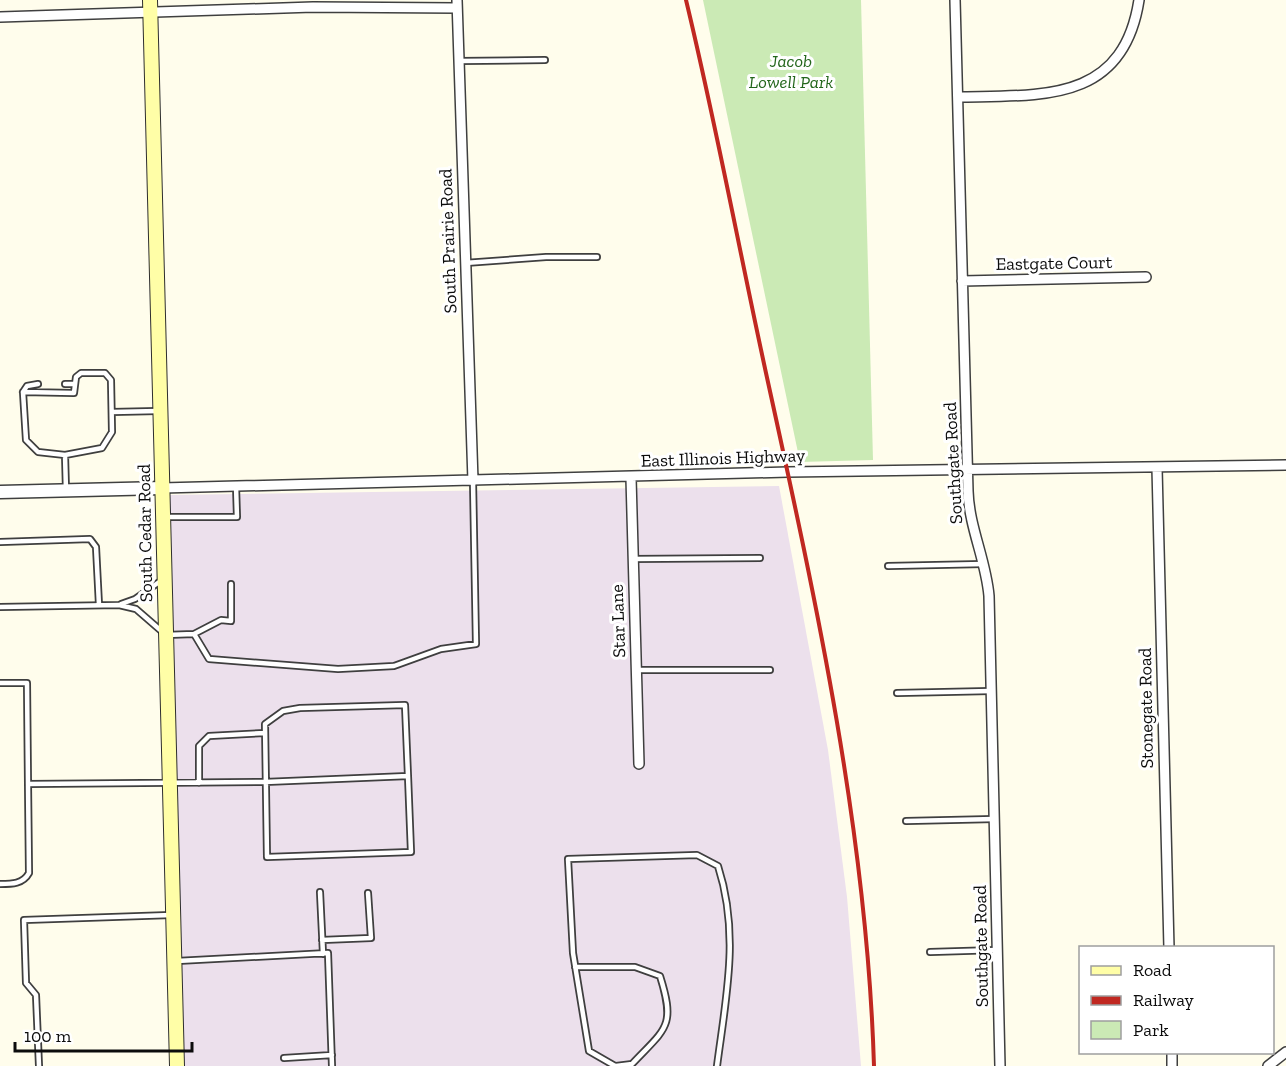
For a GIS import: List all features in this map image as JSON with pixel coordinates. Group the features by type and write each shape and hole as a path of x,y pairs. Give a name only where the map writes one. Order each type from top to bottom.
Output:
{"main road":[{"name":"South Cedar Road","path":"150,7 177,1066"}],"street":[{"name":"Southgate Road","path":"956,0 967,470 971,521 984,564 989,596 1000,1066"},
{"path":"958,97 1037,95 1065,91 1091,80 1109,65 1125,46 1136,23 1139,0"},
{"path":"0,17 150,7 457,4"},
{"name":"South Prairie Road","path":"457,4 473,481"},
{"name":"Eastgate Court","path":"962,281 1146,277"},
{"name":"East Illinois Highway","path":"162,488 631,478 788,472 1286,465"},
{"name":"Stonegate Road","path":"1157,468 1169,946"},
{"name":"Star Lane","path":"631,478 639,764"},
{"path":"0,492 162,488"},
{"path":"1271,1065 1286,1052"}],"lane":[{"path":"459,61 545,60"},
{"path":"465,263 546,257 597,257"},
{"path":"23,393 74,393 76,377 81,373 105,374 111,380 112,432 102,448 65,455 38,452 26,440 23,393 27,386 38,384"},
{"path":"65,384 74,384"},
{"path":"112,412 161,411"},
{"path":"65,455 66,490"},
{"path":"195,634 209,659 338,669 394,666 441,649 476,644 473,481"},
{"path":"163,518 237,517 236,486"},
{"path":"0,543 90,539 96,547 99,605"},
{"path":"632,559 760,558"},
{"path":"888,566 984,564"},
{"path":"119,605 135,599 164,578"},
{"path":"0,607 119,605 136,609 166,635 195,634 221,620 231,621 231,584"},
{"path":"636,670 770,670"},
{"path":"0,683 27,683 29,873 26,879 18,883 0,884"},
{"path":"897,693 991,691"},
{"path":"405,705 411,852 267,857 265,733 265,724 283,711 405,705"},
{"path":"199,783 199,746 208,736 265,733"},
{"path":"28,784 171,784 408,776"},
{"path":"906,821 995,819"},
{"path":"575,967 635,967 660,976 669,1004 665,1028 632,1064 616,1066 589,1051 575,967 568,859 697,855 717,866 727,896 731,956 717,1066"},
{"path":"320,892 323,954"},
{"path":"322,940 371,938 368,893"},
{"path":"39,1066 36,995 26,983 24,920 174,915"},
{"path":"930,952 997,950"},
{"path":"175,961 328,953 332,1066"},
{"path":"284,1058 332,1055"}],"shaded area":[{"path":"779,486 828,750 847,897 861,1066 182,1066 169,495"}],"green space":[{"name":"Jacob Lowell Park","path":"703,0 861,0 873,460 800,462"}],"railway":[{"path":"686,0 803,545 836,717 861,891 874,1066"}]}
